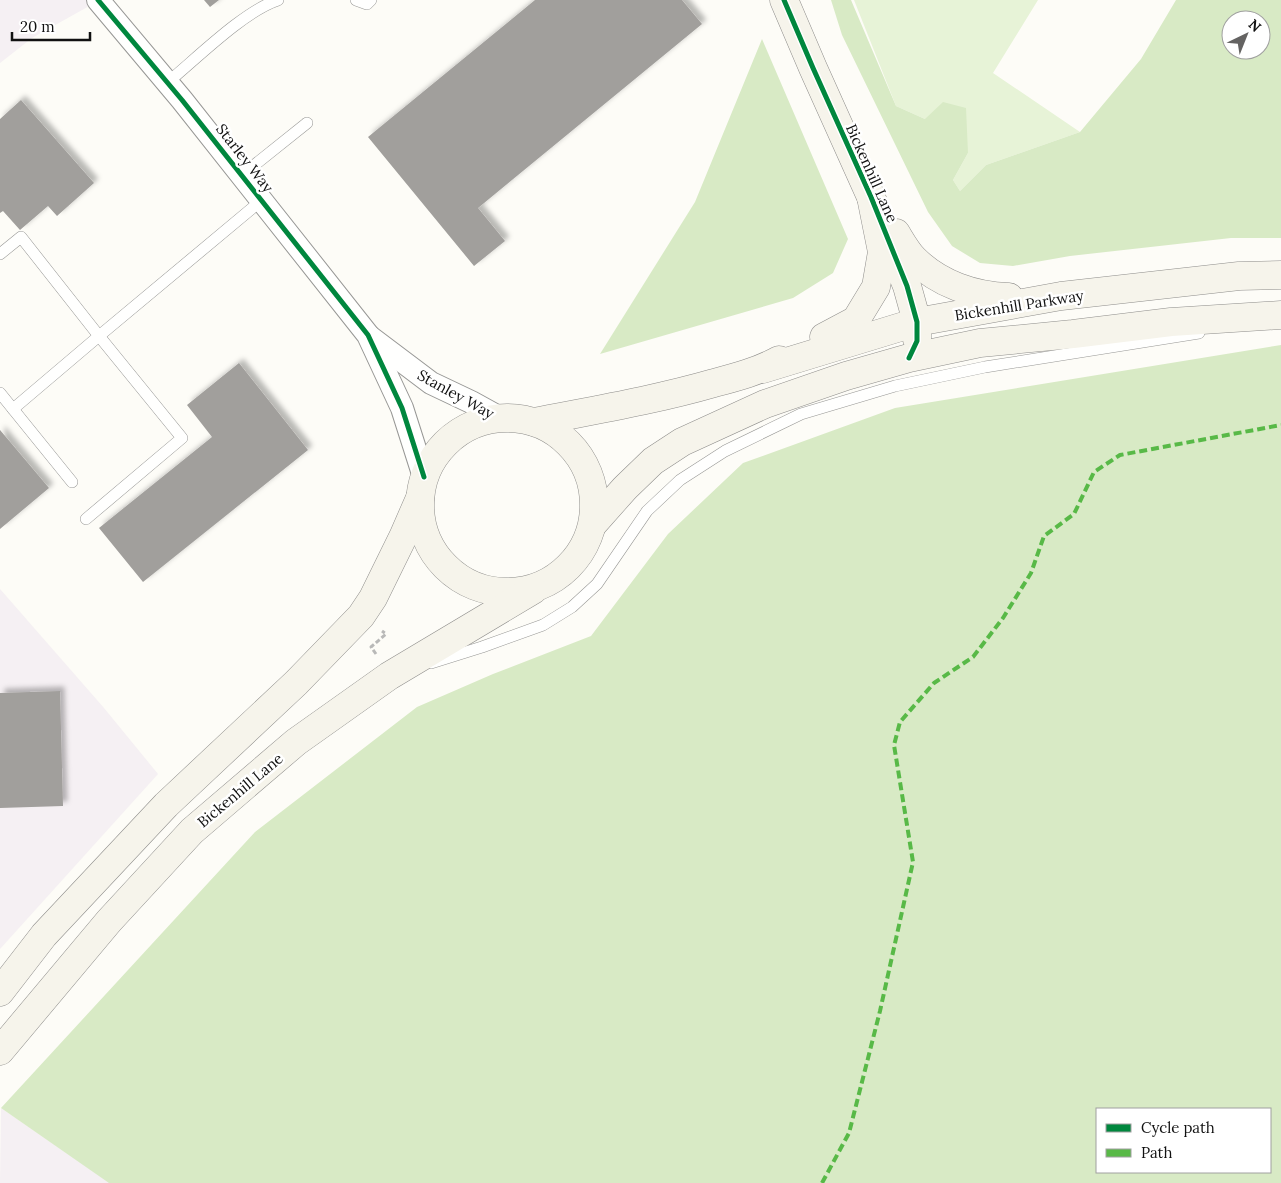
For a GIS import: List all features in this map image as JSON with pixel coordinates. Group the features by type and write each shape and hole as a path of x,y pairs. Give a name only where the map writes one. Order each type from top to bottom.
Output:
{"main road":[{"name":"Bickenhill Lane","path":"784,0 871,197 907,286 917,322 917,341 909,358"},
{"name":"Bickenhill Lane","path":"871,197 913,258 954,286 983,296 1062,296"},
{"name":"Bickenhill Lane","path":"534,422 679,393 763,369 856,320 876,287 882,252 871,197"},
{"name":"Bickenhill Parkway","path":"763,369 917,322 1062,296 1239,276 1281,275"},
{"name":"Bickenhill Parkway","path":"909,358 980,343 1171,322 1281,315"},
{"path":"593,524 653,460 682,442 783,398 846,376 909,358"},
{"path":"0,992 44,935 166,804 296,683 360,616 374,598 403,537 422,488 436,454 453,436 476,423 500,418 517,418 534,422 557,433 576,451 589,473 595,498 593,524 586,546 572,565 554,580 532,590 508,593 484,590 462,580 443,565 429,546 421,522 422,488"},
{"name":"Bickenhill Lane","path":"0,1051 109,921 192,831 296,742 389,676 532,590"}],"street":[{"name":"Starley Way","path":"98,0 168,82 368,335"},
{"name":"Stanley Way","path":"368,335 430,383 500,418"},
{"path":"368,335 402,408 422,488"}],"lane":[{"path":"168,82 232,28 270,3 278,0"},
{"path":"356,0 366,4 371,0"},
{"path":"242,176 307,123"},
{"path":"13,410 98,336 262,200"},
{"path":"0,254 21,237 98,336 182,438 86,519"},
{"path":"389,676 482,647 543,624 572,607 597,584 647,511 680,480 725,451 800,414 895,386 995,366 1156,339 1281,321"},
{"path":"895,386 909,358"},
{"path":"0,393 72,482"}],"shaded area":[{"path":"0,0 100,0 32,38 0,63"},
{"path":"0,589 104,708 158,774 0,949"},
{"path":"1,1108 110,1183 0,1183"}],"green space":[{"path":"831,0 851,0 896,106 925,119 943,102 966,108 968,153 953,180 960,191 986,165 1080,132 1141,59 1176,0 1281,0 1281,238 1231,238 1070,256 1013,266 980,263 952,246 928,212 842,35"},
{"path":"854,0 1038,0 993,73 1080,132 986,165 960,191 953,180 968,153 925,119 896,106"},
{"path":"762,39 848,239 833,273 793,298 600,354 695,202"},
{"path":"1281,345 1281,1183 109,1183 1,1108 255,832 417,707 493,674 591,636 668,534 743,463 895,408"}],"building":[{"path":"204,0 219,0 210,7"},
{"path":"535,0 682,0 702,24 478,208 505,241 474,266 368,137"},
{"path":"21,100 94,183 57,216 48,206 20,230 3,211 0,213 0,119"},
{"path":"239,363 308,450 143,582 99,528 212,437 187,405"},
{"path":"0,430 49,488 0,529"},
{"path":"60,691 63,806 0,808 0,693"}],"marked path":[{"path":"822,1183 849,1133 880,1011 913,862 894,745 900,722 934,683 973,657 1003,618 1031,573 1044,536 1074,514 1094,472 1120,455 1281,425"}],"cycle path":[{"path":"98,0 182,100 368,335 402,408 424,477"},
{"path":"784,0 871,197 907,286 917,322 917,341 909,358"}]}
